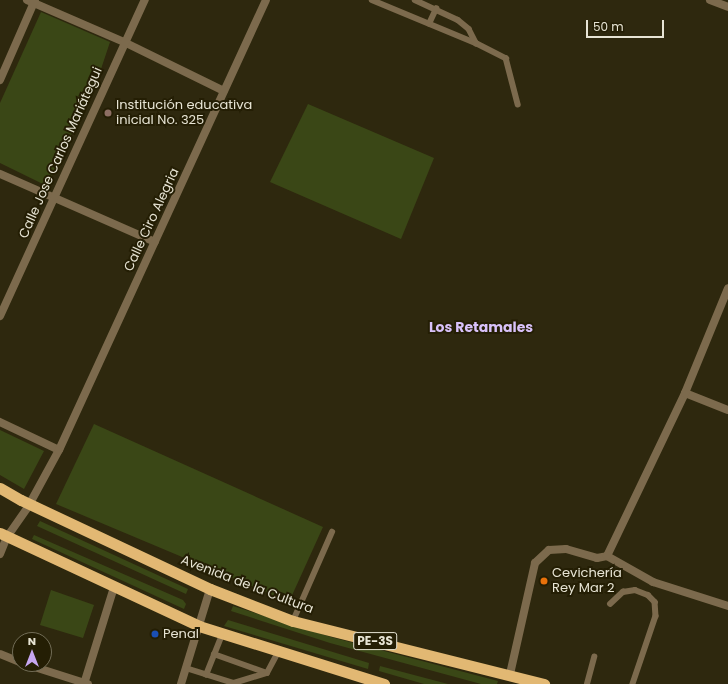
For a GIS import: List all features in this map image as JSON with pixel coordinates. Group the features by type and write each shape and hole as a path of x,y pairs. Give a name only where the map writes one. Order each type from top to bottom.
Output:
{"highway":[{"name":"Avenida de la Cultura","path":"0,489 210,589 294,621 510,674 544,684"},
{"path":"4,535 199,626 222,635 367,682 384,684"}],"street":[{"name":"Calle Jose Carlos Mariátegui","path":"0,316 124,42 145,0"},
{"name":"Calle Ciro Alegria","path":"0,554 4,535 29,504 59,450 266,0"},
{"path":"710,0 728,7"},
{"path":"0,80 32,1 124,42 224,91"},
{"path":"0,174 155,242"},
{"path":"607,556 685,393 728,288"},
{"path":"685,393 728,410"},
{"path":"0,422 59,450"},
{"path":"510,674 535,563 549,550 566,549 597,558 607,556 653,582 728,606"},
{"path":"49,672 85,684 114,587"},
{"path":"181,684 210,589"},
{"path":"0,654 12,659"}],"lane":[{"path":"372,0 476,42 506,58 518,104"},
{"path":"415,0 436,9 469,29 476,42"},
{"path":"429,24 436,9"},
{"path":"294,621 332,532"},
{"path":"610,604 623,592 636,590 648,595 655,602 656,616 633,684"},
{"path":"206,675 222,635"},
{"path":"186,668 234,683 266,673 271,669 278,652"},
{"path":"214,654 266,673"},
{"path":"587,684 594,658"}],"green space":[{"path":"41,12 110,42 99,75 47,186 0,163 0,103"},
{"path":"308,104 434,158 401,239 270,182"},
{"path":"94,424 323,527 289,602 56,504"},
{"path":"0,430 44,451 24,489 0,475"},
{"path":"40,521 188,589 186,594 37,526"},
{"path":"34,535 183,600 186,604 184,609 32,539"},
{"path":"51,590 94,605 83,638 40,625"},
{"path":"233,606 331,637 498,681 497,684 481,684 330,643 231,611"},
{"path":"228,620 369,663 368,669 224,626"},
{"path":"380,666 448,684 424,684 379,671"}],"place":[{"name":"Institución educativa inicial No. 325","path":"108,113"},
{"name":"Cevichería Rey Mar 2","path":"544,581"},
{"name":"Penal","path":"155,634"}],"district":[{"name":"Los Retamales","path":"481,327"}]}
